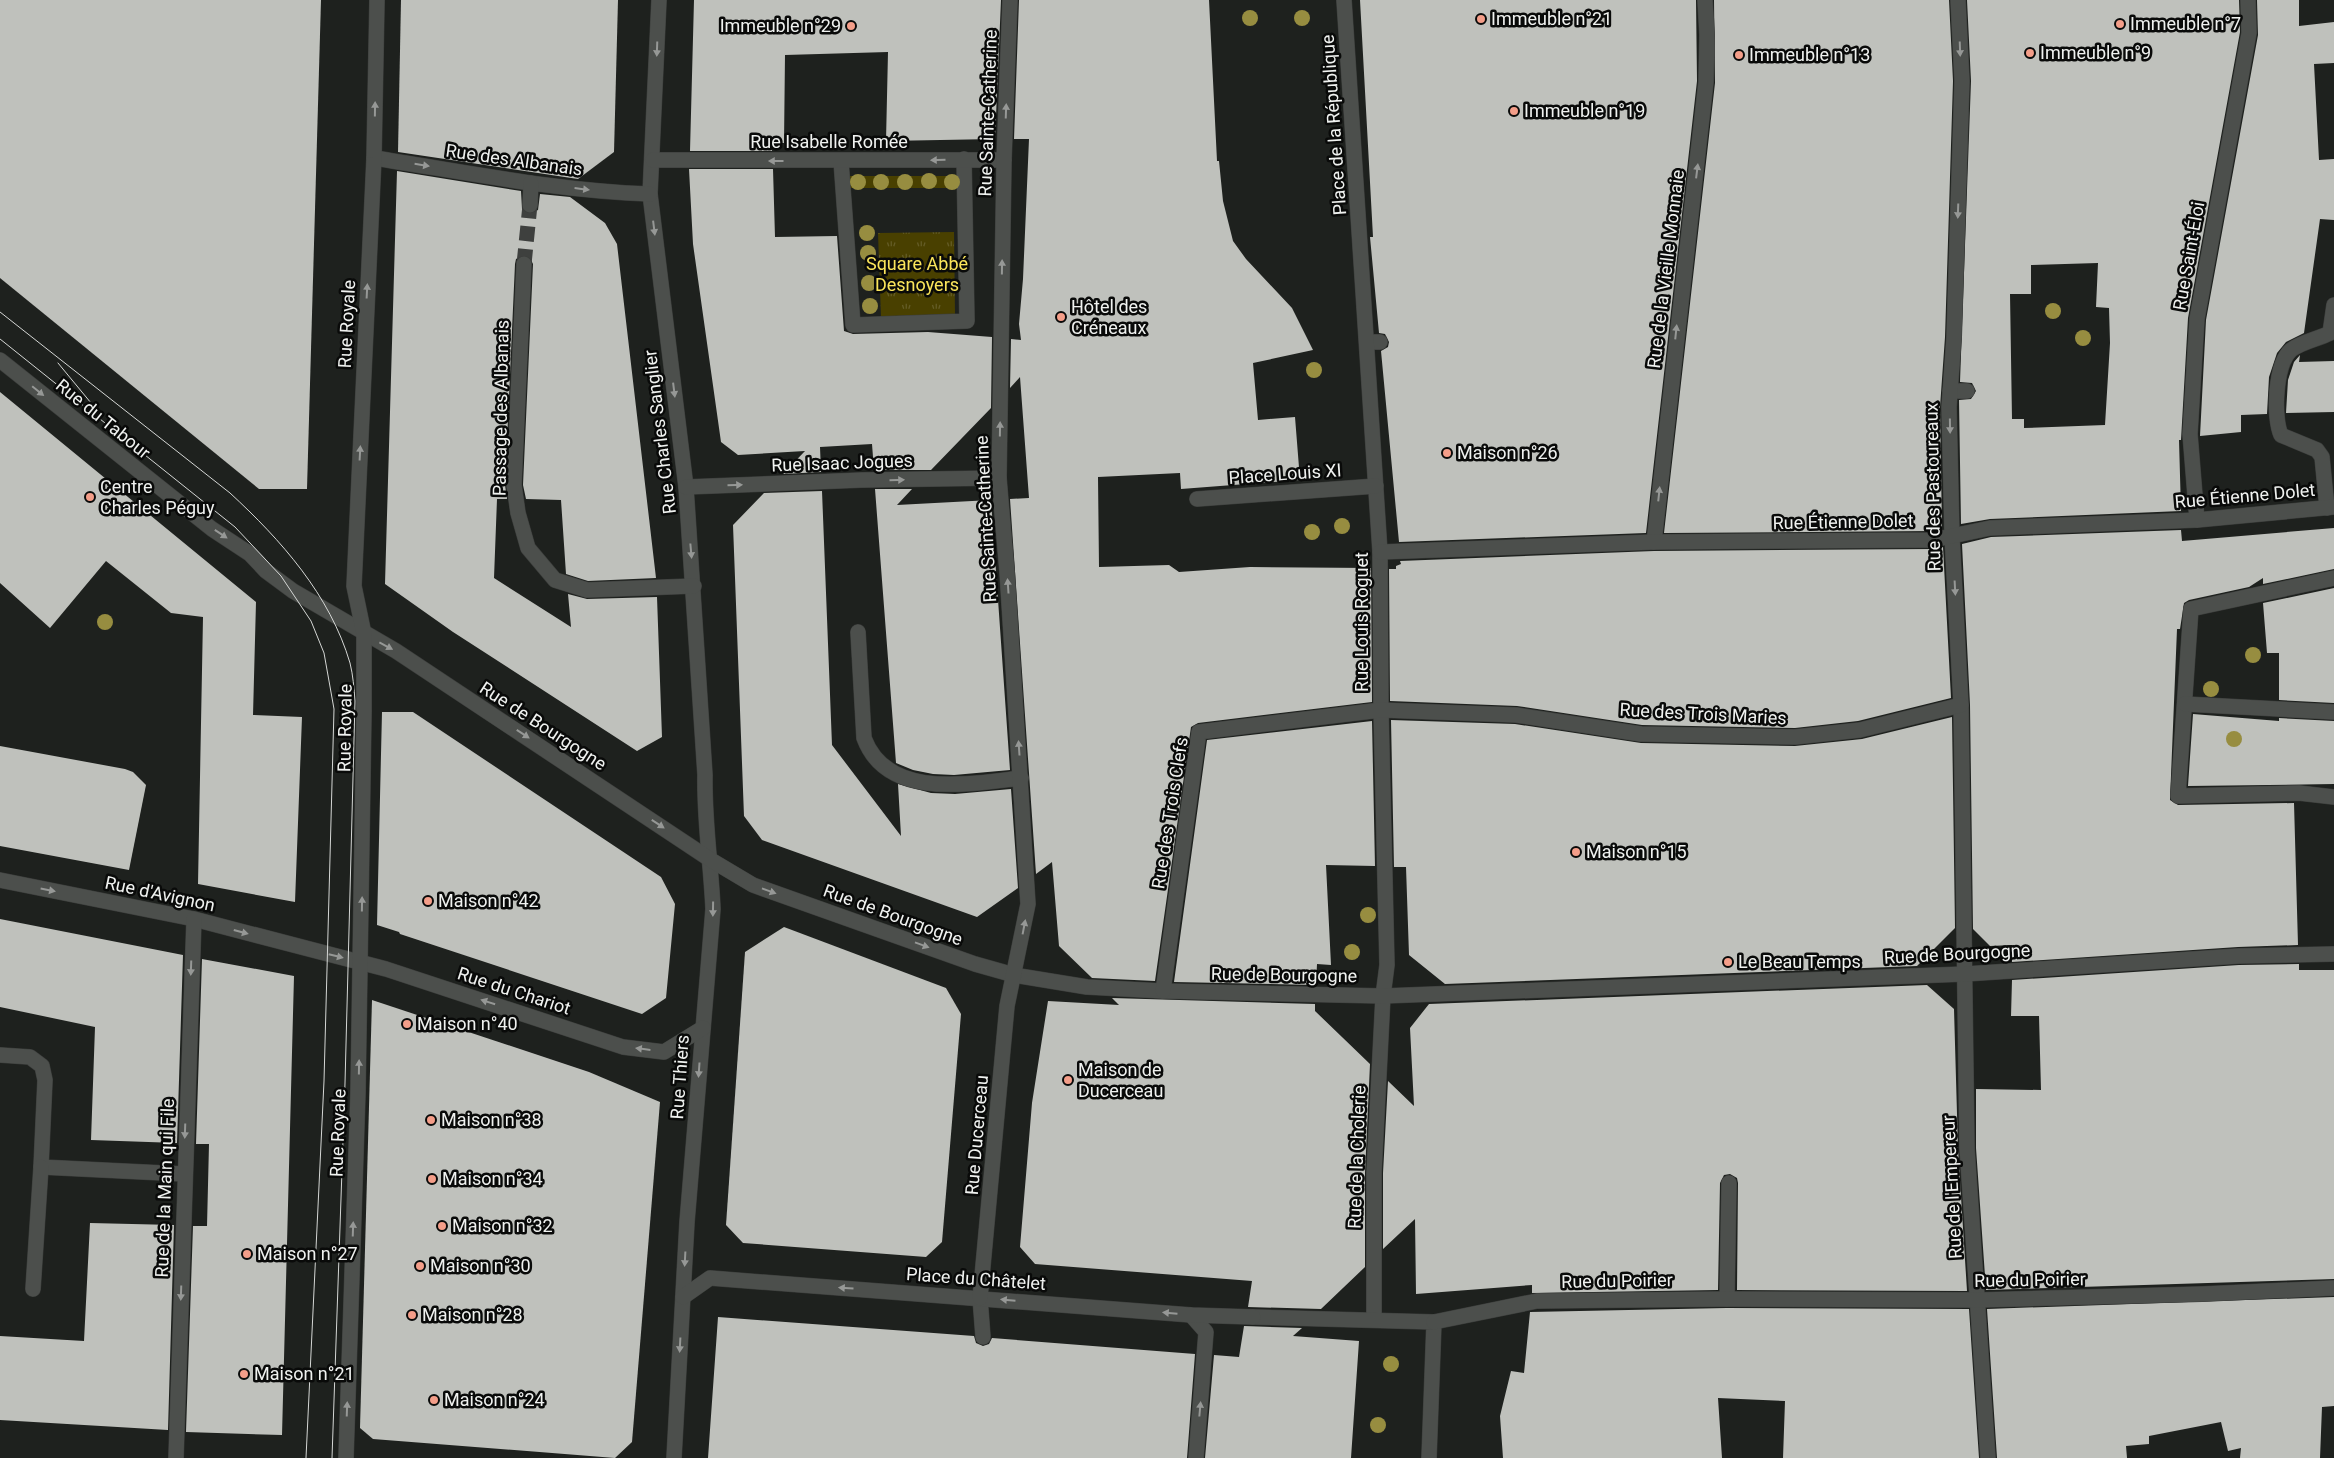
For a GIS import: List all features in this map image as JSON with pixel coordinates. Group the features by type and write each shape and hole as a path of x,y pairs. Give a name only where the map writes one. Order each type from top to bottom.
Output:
{"street":[{"name":"Rue Royale","path":"346,1458 361,962 364,634 354,586 374,158 377,0"},
{"name":"Rue Charles Sanglier","path":"659,0 650,194 686,487 705,775 704,806 711,860"},
{"name":"Rue Sainte-Catherine","path":"1010,0 1004,160 999,478 1021,778 1028,904 1014,975"},
{"name":"Place de la République","path":"1344,0 1361,248"},
{"name":"Rue de la Vieille Monnaie","path":"1654,542 1706,82 1707,35 1705,0"},
{"name":"Rue des Pastoureaux","path":"1958,0 1962,81 1954,337 1950,391 1952,536 1961,705 1965,974"},
{"name":"Rue Saint-Éloi","path":"2197,520 2190,434 2197,319 2249,32 2248,0"},
{"name":"Rue des Albanais","path":"374,158 531,182 615,192 650,194"},
{"path":"841,161 853,325 967,321 964,159"},
{"name":"Rue Isabelle Romée","path":"653,160 1004,160"},
{"path":"530,205 531,182"},
{"name":"Rue Louis Roguet","path":"1361,248 1374,342 1376,486 1380,552 1381,710 1387,965 1382,996"},
{"name":"Passage des Albanais","path":"524,264 514,485 518,512 528,548 555,580 587,590 694,586"},
{"path":"2330,507 2322,457 2317,450 2281,435 2278,427 2276,392 2286,356 2292,349 2330,333 2334,304"},
{"name":"Rue du Tabour","path":"0,360 205,523 250,554 266,571 293,591 329,612"},
{"path":"1950,391 1967,391"},
{"name":"Rue Isaac Jogues","path":"686,487 862,480 999,478"},
{"name":"Place Louis XI","path":"1197,499 1376,486"},
{"name":"Rue Étienne Dolet","path":"1380,552 1654,542 1933,540 1990,528 2197,520 2330,507"},
{"path":"2334,578 2191,609 2178,796 2299,793 2334,797"},
{"name":"Rue de Bourgogne","path":"329,612 416,664 711,860 753,885 975,964 1014,975 1086,987 1163,991 1382,996 1965,974 2239,956 2334,954"},
{"path":"858,632 864,738 869,752 880,764 893,774 942,785 1021,778"},
{"path":"2185,704 2334,712"},
{"name":"Rue des Trois Maries","path":"1381,710 1516,715 1641,734 1795,737 1860,730 1961,705"},
{"name":"Rue des Trois Clefs","path":"1163,991 1199,732 1381,710"},
{"name":"Rue Thiers","path":"683,1297 702,1028 713,909 711,860"},
{"name":"Rue d'Avignon","path":"0,880 194,920 310,950"},
{"name":"Rue de la Main qui File","path":"176,1458 184,1174 194,920"},
{"name":"Rue du Chariot","path":"310,950 386,968 623,1047 664,1052 702,1028"},
{"name":"Rue de l'Empereur","path":"1965,974 1967,1148 1988,1458"},
{"name":"Rue Ducerceau","path":"983,1337 980,1298 1007,1006 1014,975"},
{"name":"Rue de la Cholerie","path":"1374,1319 1374,1172 1382,996"},
{"path":"0,1055 30,1057 42,1066 45,1080 33,1289"},
{"path":"41,1167 184,1174"},
{"path":"1727,1299 1729,1184"},
{"name":"Place du Châtelet","path":"683,1297 710,1278 1191,1315 1434,1322 1537,1301"},
{"name":"Rue du Poirier","path":"1537,1301 1727,1299 1978,1300 2202,1294 2334,1288"},
{"path":"674,1458 683,1297"},
{"path":"1191,1315 1206,1332 1196,1458"},
{"path":"1429,1458 1434,1322"}],"green space":[{"path":"850,176 959,176 963,188 850,188"},
{"name":"Square Abbé Desnoyers","path":"954,232 955,316 881,317 878,233"}],"building":[{"path":"0,0 321,0 307,489 259,489 0,278"},
{"path":"401,0 618,0 614,152 578,179 398,152"},
{"path":"694,0 1001,0 995,139 886,141 888,52 785,55 784,143 772,143 772,151 690,151"},
{"path":"1019,0 1209,0 1217,161 1219,161 1223,201 1233,241 1246,259 1292,308 1313,350 1253,363 1258,420 1295,417 1300,480 1181,489 1180,473 1098,477 1099,567 1169,565 1179,572 1250,567 1371,568 1372,702 1198,723 1191,727 1155,981 1092,978 1059,946 1052,862 1036,874 1010,499 1029,498 1020,377 1010,388 1011,339 1021,340 1019,324 1023,279 1029,139 1014,139"},
{"path":"1360,0 1696,0 1697,81 1646,533 1399,542 1381,351 1388,347 1389,342 1385,334 1379,333 1370,237 1373,237"},
{"path":"1714,0 1949,0 1953,81 1945,337 1940,407 1942,528 1932,531 1664,533 1715,83"},
{"path":"1967,0 2239,0 2240,32 2188,318 2181,440 2179,440 2181,511 1990,519 1961,524 1959,400 1971,399 1976,391 1972,383 1960,382 1971,81","holes":["2098,263 2096,307 2109,308 2110,343 2105,425 2024,428 2024,419 2012,419 2010,294 2031,294 2031,265"]},
{"path":"2257,0 2299,0 2299,26 2334,22 2334,63 2314,64 2319,160 2334,159 2334,220 2320,219 2304,333 2286,342 2277,353 2269,377 2267,414 2241,415 2241,432 2200,436 2206,320 2258,35"},
{"path":"689,169 773,169 775,237 837,236 844,331 853,334 928,332 992,337 991,408 931,470 874,470 872,444 820,447 821,472 783,474 805,451 738,455 721,442 693,244"},
{"path":"397,171 521,191 522,209 529,214 538,210 540,194 570,197 605,223 617,244 656,578 588,581 566,574 561,500 526,499 523,485 533,264 529,256 524,255 516,259 515,264 505,485 507,499 497,499 494,578 571,627 568,594 587,599 657,597 662,737 637,751 453,632 385,584"},
{"path":"2300,355 2299,362 2334,361 2334,412 2286,413 2288,380 2294,362"},
{"path":"0,392 256,602 253,715 302,717 295,902 198,884 203,617 171,613 106,561 50,628 0,583"},
{"path":"875,489 912,489 897,505 991,500 1010,770 954,775 933,774 913,770 896,763"},
{"path":"822,491 832,745 901,836 898,784 931,793 955,794 1011,789 1018,888 977,917 762,840 744,816 733,525 764,493"},
{"path":"2334,528 2334,569 2263,584 2263,578 2249,587 2189,600 2184,603 2180,629 2177,629 2170,800 2178,805 2294,803 2298,945 2238,947 2012,962 2012,945 1990,946 1973,929 1970,705 1962,544 1991,537 2181,530 2182,541"},
{"path":"1943,547 1951,698 1858,721 1795,728 1642,725 1517,706 1390,701 1389,569 1396,569 1396,566 1401,564 1400,561 1654,551 1933,549"},
{"path":"2334,588 2334,703 2279,700 2279,653 2267,653 2263,603"},
{"path":"382,712 413,712 661,877 675,904 666,998 642,1014 377,925"},
{"path":"2193,714 2279,721 2279,718 2334,721 2334,784 2188,786"},
{"path":"1952,717 1955,928 1917,966 1445,984 1409,955 1406,867 1394,867 1391,720 1515,724 1641,743 1795,746 1862,739"},
{"path":"1372,721 1375,866 1326,865 1331,965 1317,964 1316,985 1174,982 1207,740"},
{"path":"0,746 133,772 146,785 129,870 0,846"},
{"path":"0,919 183,955 177,1143 91,1140 95,1027 0,1007"},
{"path":"784,927 946,988 961,1014 942,1242 926,1257 743,1243 726,1225 745,952"},
{"path":"202,959 294,976 282,1435 186,1432 193,1226 207,1226 209,1144 196,1144"},
{"path":"2299,964 2299,970 2334,970 2334,1279 1986,1290 1976,1148 1976,1089 2041,1090 2039,1016 2011,1016 2012,980 2239,965"},
{"path":"1927,985 1954,1009 1958,1149 1967,1291 1737,1290 1738,1183 1737,1178 1730,1174 1724,1175 1720,1183 1718,1290 1532,1293 1532,1285 1416,1294 1415,1219 1383,1249 1383,1173 1388,1081 1414,1106 1410,1028 1429,1004"},
{"path":"1112,998 1315,1004 1315,1011 1370,1064 1365,1173 1365,1267 1321,1309 1248,1307 1252,1281 1035,1264 1020,1247 1032,1103 1048,1001 1119,1005"},
{"path":"372,1000 589,1072 660,1102 632,1442 615,1458 373,1439 360,1428"},
{"path":"90,1223 174,1225 168,1430 0,1420 0,1336 84,1341"},
{"path":"2334,1297 2334,1406 2322,1407 2320,1458 2240,1458 2241,1448 2228,1451 2221,1422 2149,1436 2149,1444 2126,1446 2127,1458 1997,1458 1987,1309"},
{"path":"1727,1308 1969,1309 1979,1458 1783,1458 1785,1401 1718,1398 1722,1458 1503,1458 1500,1416 1511,1371 1524,1373 1530,1312"},
{"path":"718,1317 974,1336 976,1343 983,1346 989,1344 992,1338 1195,1354 1187,1458 708,1458"},
{"path":"1244,1326 1302,1328 1293,1336 1359,1341 1351,1458 1205,1458 1214,1355 1239,1357"}],"tunnel":[{"path":"524,264 530,205"}],"tram line":[{"path":"0,312 230,493 249,511 302,570 317,592 330,614 350,663 355,701 345,1083 332,1458"},
{"path":"0,339 235,527 281,576 311,621 324,653 334,709 324,1081 306,1458"},
{"path":"58,363 96,409"}],"place":[{"name":"Immeuble n°21","path":"1481,19"},
{"name":"Immeuble n°7","path":"2120,24"},
{"name":"Immeuble n°29","path":"851,26"},
{"name":"Immeuble n°9","path":"2030,53"},
{"name":"Immeuble n°13","path":"1739,55"},
{"name":"Immeuble n°19","path":"1514,111"},
{"name":"Hôtel des Créneaux","path":"1061,317"},
{"name":"Maison n°26","path":"1447,453"},
{"name":"Centre Charles Péguy","path":"90,497"},
{"name":"Maison n°15","path":"1576,852"},
{"name":"Maison n°42","path":"428,901"},
{"name":"Le Beau Temps","path":"1728,962"},
{"name":"Maison n°40","path":"407,1024"},
{"name":"Maison de Ducerceau","path":"1068,1080"},
{"name":"Maison n°38","path":"431,1120"},
{"name":"Maison n°34","path":"432,1179"},
{"name":"Maison n°32","path":"442,1226"},
{"name":"Maison n°27","path":"247,1254"},
{"name":"Maison n°30","path":"420,1266"},
{"name":"Maison n°28","path":"412,1315"},
{"name":"Maison n°21","path":"244,1374"},
{"name":"Maison n°24","path":"434,1400"}]}
